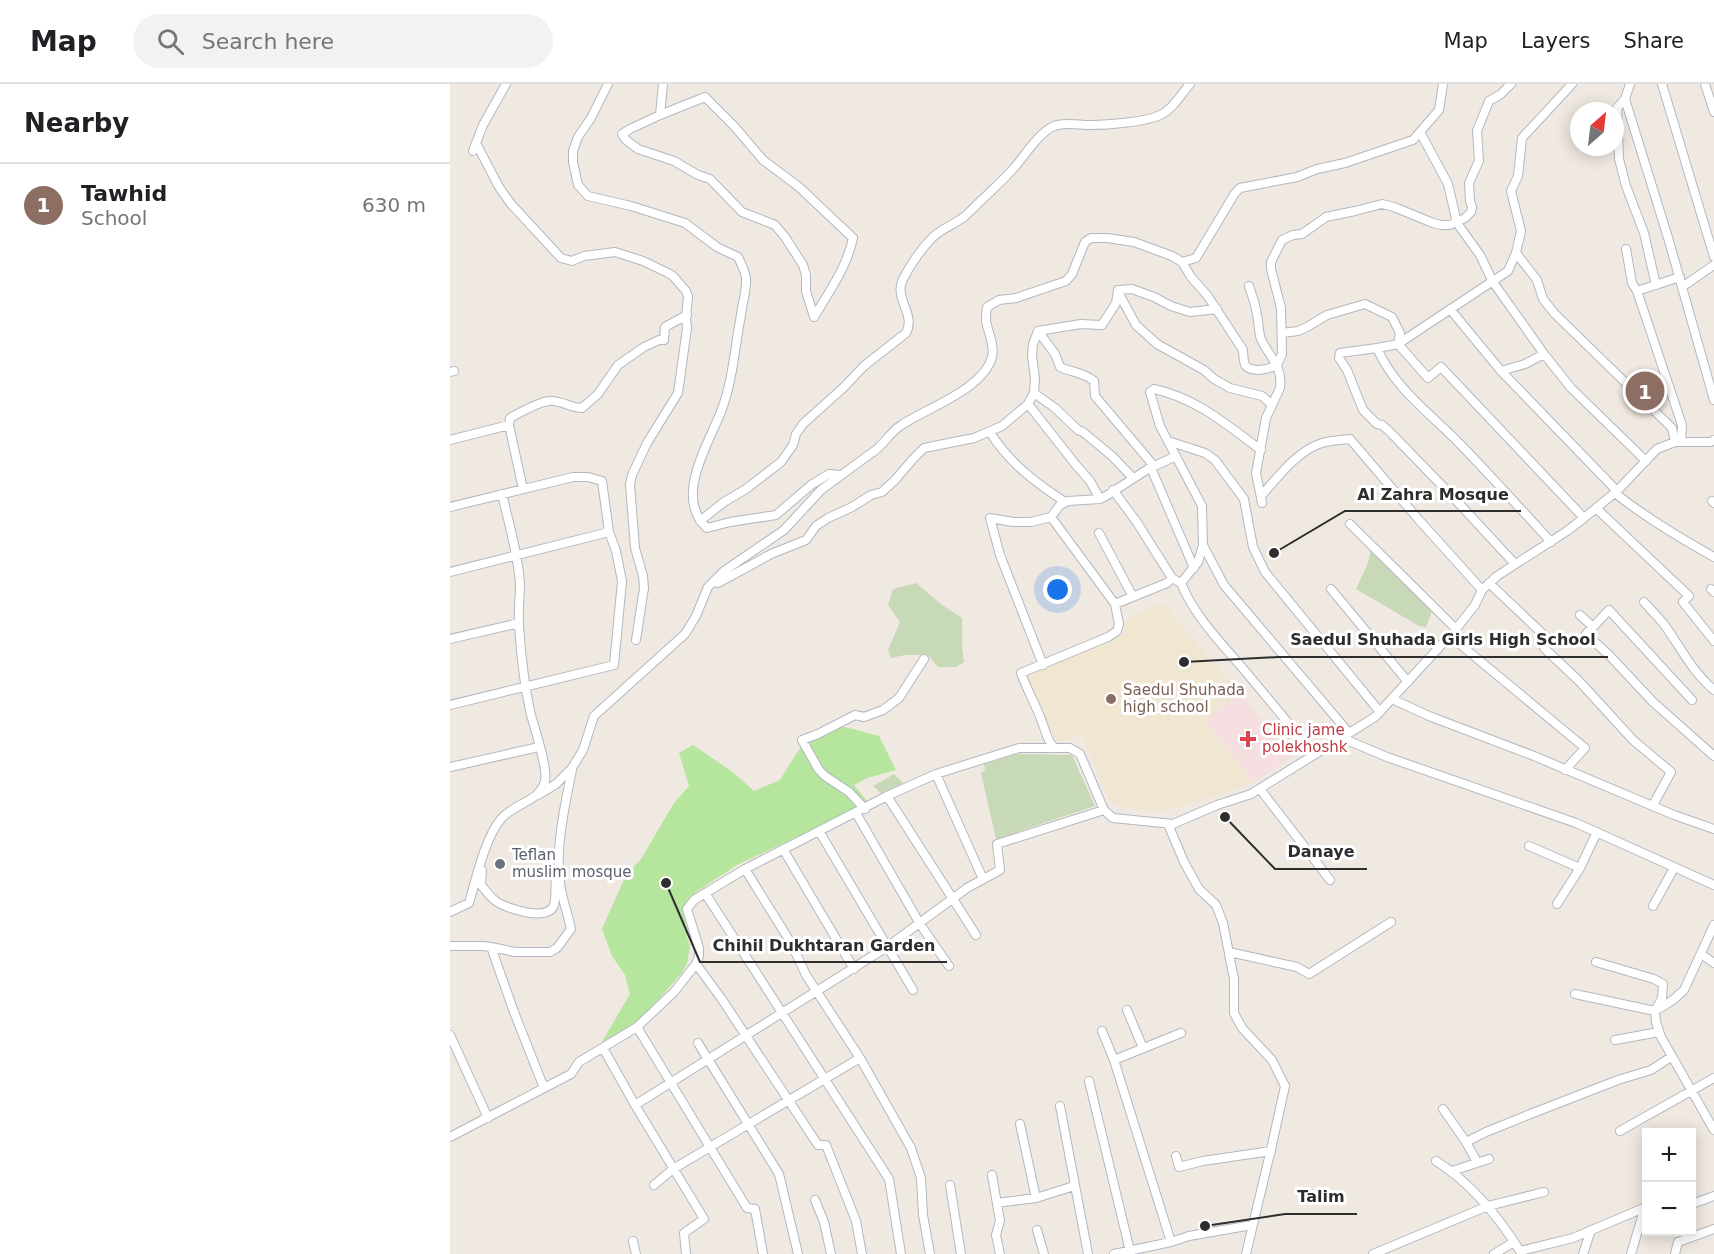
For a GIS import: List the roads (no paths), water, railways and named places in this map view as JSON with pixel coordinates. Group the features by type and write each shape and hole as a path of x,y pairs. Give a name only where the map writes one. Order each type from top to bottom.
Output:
{"street":[{"path":"506,84 483,125 474,147 512,204 561,258 572,261 584,256 615,252 643,261 673,276 686,291 688,297 687,328 678,393 647,443 630,484 635,548 644,588 636,640"},
{"path":"608,84 591,118 578,137 573,151 578,185 588,196 631,206 685,223 717,247 738,257 746,279 730,383 722,409 699,463 696,478 694,509 700,521 707,528 730,522 776,516 811,485 829,474 840,475"},
{"path":"660,115 663,84"},
{"path":"700,521 781,462 793,445 796,434 803,424 864,366 906,333 909,316 902,302 900,288 911,265 929,240 966,215 1015,168 1025,153 1046,132 1056,125 1102,125 1149,119 1162,115 1173,106 1190,84"},
{"path":"1182,262 1196,258 1240,188 1286,181 1317,169 1329,168 1379,153 1413,140 1439,110 1443,84"},
{"path":"450,912 469,903 478,869 492,834 502,818 556,784 572,768 583,750 594,716 685,634 696,616 708,587 724,571 784,530 821,490 878,450 885,439 899,426 974,383 986,369 992,356 986,319 987,307 999,300 1016,298 1066,281 1072,274 1085,242 1091,238 1134,242 1182,262 1217,309 1243,350 1247,368 1265,371 1277,365 1282,354 1281,308 1271,262 1282,240 1302,234 1326,217 1382,204 1433,223 1450,225 1465,218 1471,212 1472,207 1469,183 1479,161 1477,131 1489,100 1502,94 1511,84"},
{"path":"1515,564 1389,431 1363,410 1347,370 1339,358 1340,353 1398,344 1508,271 1516,253 1521,231 1511,191 1518,176 1521,138 1572,84"},
{"path":"1630,84 1625,99 1617,108 1619,159 1626,186 1644,234 1656,285"},
{"path":"1662,84 1714,257"},
{"path":"1705,84 1711,92 1714,112"},
{"path":"705,97 763,160 799,187 853,238 850,252 842,269 814,317 806,291 806,275 803,265 775,225 742,212 710,179 674,161 638,149 622,134 660,115 705,97"},
{"path":"1625,99 1659,205 1714,400"},
{"path":"1420,132 1448,184 1457,223 1480,255 1493,282 1571,388 1646,461"},
{"path":"1626,249 1632,283 1637,291 1682,426 1678,442"},
{"path":"1516,253 1537,280 1542,299 1672,428 1678,442"},
{"path":"1682,287 1714,265"},
{"path":"1637,291 1680,277"},
{"path":"1249,286 1257,314 1260,337 1277,365 1280,387 1266,418 1256,473 1262,500 1284,470 1301,454 1320,443 1350,439 1482,590"},
{"path":"1118,290 1132,289 1190,312 1217,309"},
{"path":"1038,331 1081,324 1102,325 1116,303 1118,290"},
{"path":"1118,290 1136,325 1157,344 1204,370 1230,388 1262,396 1271,404"},
{"path":"1282,333 1298,331 1328,315 1365,304 1392,317 1400,333 1398,344"},
{"path":"1450,309 1501,371 1616,492 1631,506 1675,536 1714,557"},
{"path":"524,489 509,425 510,418 549,401 582,408 598,394 618,364 644,347 664,340 665,327 687,315"},
{"path":"713,582 718,583 771,554 806,540 816,526 828,518 871,495 882,492 924,448 974,438 1002,426 1028,404 1034,393 1035,378 1032,356 1033,344 1038,331"},
{"path":"1038,331 1055,354 1060,367 1089,376 1094,381 1095,396 1153,467 1194,568"},
{"path":"1398,344 1428,378 1441,367 1584,518"},
{"path":"1377,348 1392,375 1413,399 1459,442 1551,542"},
{"path":"1501,371 1525,364 1544,354"},
{"path":"1181,583 1198,562 1203,545 1202,506 1160,426 1150,392 1154,389 1170,393 1213,414 1260,450"},
{"path":"1034,393 1113,456 1133,478"},
{"path":"1028,404 1090,481 1100,499"},
{"path":"450,440 509,425"},
{"path":"990,432 1001,449 1026,474 1065,502"},
{"path":"450,1137 571,1074 579,1062 637,1027 674,992 696,964 699,948 687,909 694,900 745,869 936,774 1019,748 1070,748 1080,753 1104,810 1113,818 1173,824 1217,805 1251,794 1375,717 1456,629 1489,583 1584,518 1616,492 1658,449 1678,442 1711,442 1714,440"},
{"path":"1168,441 1205,453 1215,460 1244,499 1253,547 1265,572 1380,712"},
{"path":"1043,665 1000,555 990,518 1023,523 1051,517 1065,502 1078,499 1100,499 1133,478 1176,456"},
{"path":"450,507 573,477 588,477 602,481 609,532 616,551 622,581 614,664 450,705"},
{"path":"1113,490 1136,521 1172,578 1181,583 1187,598 1314,755"},
{"path":"502,494 520,584 519,623 524,687 545,766 545,781 538,795"},
{"path":"1596,508 1689,596 1683,602 1714,641"},
{"path":"1051,517 1115,604 1119,624 1117,631 1108,637 1021,673 1042,721 1048,741 1054,748"},
{"path":"1350,524 1456,629"},
{"path":"450,572 609,532"},
{"path":"1099,533 1133,597"},
{"path":"1203,545 1224,585 1345,736 1387,757 1576,823 1714,885"},
{"path":"1115,604 1167,583 1172,578"},
{"path":"1489,583 1546,637 1544,648 1579,681 1632,740 1671,772 1653,805"},
{"path":"1331,589 1408,682"},
{"path":"1644,602 1662,622 1686,659 1707,685 1714,690"},
{"path":"1692,700 1609,610 1586,634 1653,702 1714,756"},
{"path":"1580,615 1593,627"},
{"path":"450,639 519,623"},
{"path":"1450,636 1585,748 1565,770"},
{"path":"865,808 849,792 819,770 802,740 855,716 864,717 883,710 899,698 924,659"},
{"path":"1392,699 1674,815 1714,828"},
{"path":"450,767 539,747"},
{"path":"450,946 483,946 515,952 550,952 557,948 571,929 560,880 560,853 564,808 572,768"},
{"path":"936,774 983,879"},
{"path":"1260,789 1330,880"},
{"path":"888,796 976,935"},
{"path":"635,1105 854,969 920,924 952,898 1000,870 998,844 1104,810"},
{"path":"856,813 920,924 949,966"},
{"path":"1168,824 1184,862 1199,889 1216,905 1223,923 1234,979 1234,1012 1242,1028 1272,1060 1285,1086 1252,1225 1248,1254"},
{"path":"819,831 913,990"},
{"path":"1557,904 1580,868 1597,832"},
{"path":"1529,846 1580,868"},
{"path":"783,849 854,969"},
{"path":"478,869 482,870 481,885 497,902 514,910 535,914 549,912 554,906 556,869 560,853"},
{"path":"1653,906 1674,868"},
{"path":"745,869 791,944 806,975 860,1058 911,1148 921,1178 923,1215 930,1254"},
{"path":"705,893 889,1179 901,1254"},
{"path":"1229,952 1297,967 1309,974 1391,922"},
{"path":"1575,994 1655,1011 1684,990 1714,925"},
{"path":"491,947 543,1088"},
{"path":"1701,954 1714,963"},
{"path":"1596,962 1654,979 1663,984 1662,998 1655,1011 1659,1032 1714,1130"},
{"path":"696,964 818,1145 826,1145 856,1221 862,1254"},
{"path":"1127,1010 1143,1048"},
{"path":"637,1027 747,1208 755,1209 763,1254"},
{"path":"1102,1031 1114,1060 1171,1242"},
{"path":"1615,1040 1659,1032"},
{"path":"1114,1060 1181,1033"},
{"path":"450,1035 488,1118"},
{"path":"698,1043 779,1174 798,1254"},
{"path":"603,1048 704,1219 684,1233 686,1254"},
{"path":"1466,1142 1618,1080 1651,1070 1671,1057"},
{"path":"654,1185 673,1169 860,1058"},
{"path":"1620,1131 1714,1078"},
{"path":"1089,1081 1130,1251"},
{"path":"1060,1106 1088,1254"},
{"path":"1443,1109 1477,1162"},
{"path":"1020,1124 1036,1198"},
{"path":"1176,1156 1179,1167 1271,1151"},
{"path":"1452,1171 1489,1159"},
{"path":"1436,1161 1452,1171 1491,1208 1520,1251 1573,1238 1642,1209"},
{"path":"992,1175 1000,1221 996,1235 1000,1254"},
{"path":"950,1185 960,1254"},
{"path":"997,1203 1036,1198 1074,1186"},
{"path":"1373,1254 1488,1206 1544,1192"},
{"path":"1696,1202 1714,1196"},
{"path":"815,1200 824,1222 831,1254"},
{"path":"1631,1254 1642,1220"},
{"path":"1114,1254 1189,1236 1252,1225"},
{"path":"1675,1254 1678,1242 1714,1229"},
{"path":"1037,1230 1044,1254"},
{"path":"1583,1254 1591,1230"},
{"path":"633,1241 636,1254"},
{"path":"1494,1254 1514,1242"}],"place":[{"name":"Tawhid","path":"1645,391"},
{"name":"Al Zahra Mosque","path":"1274,553"},
{"name":"Saedul Shuhada Girls High School","path":"1184,662"},
{"name":"Saedul Shuhada high school","path":"1111,699"},
{"name":"Clinic jame polekhoshk","path":"1248,739"},
{"name":"Danaye","path":"1225,817"},
{"name":"Teflan muslim mosque","path":"500,864"},
{"name":"Chihil Dukhtaran Garden","path":"666,883"},
{"name":"Talim","path":"1205,1226"}]}
